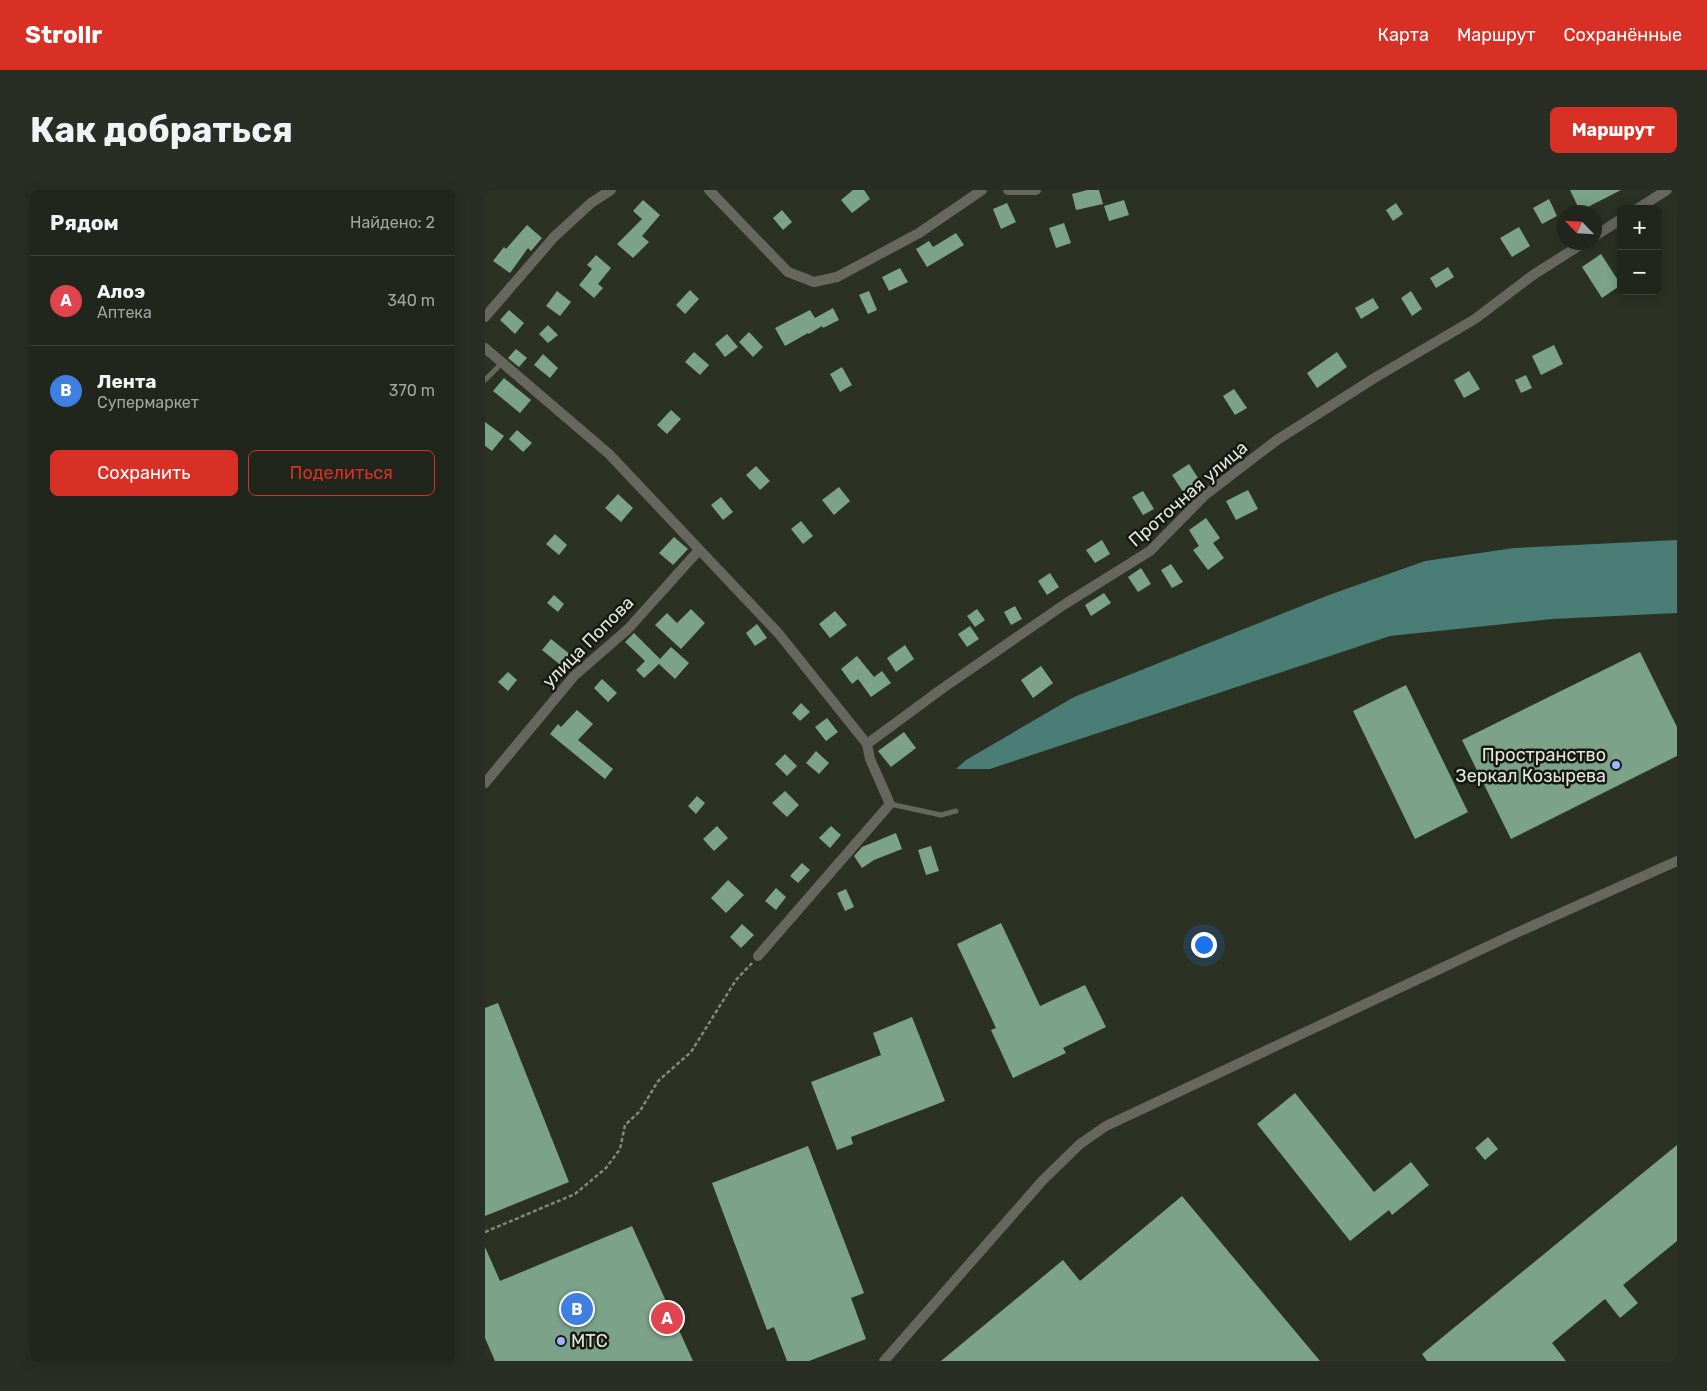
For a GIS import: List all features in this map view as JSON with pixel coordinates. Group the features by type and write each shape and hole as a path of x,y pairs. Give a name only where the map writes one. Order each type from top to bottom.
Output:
{"street":[{"path":"485,317 554,237 591,203 611,190"},
{"path":"709,190 788,272 814,282 837,277 919,233 982,190"},
{"path":"1008,190 1036,190"},
{"path":"1643,205 1667,190"},
{"path":"1602,231 1617,222"},
{"name":"Проточная улица","path":"867,744 943,688 1065,604 1150,552 1205,495 1277,440 1376,377 1475,319 1533,275 1572,250"},
{"path":"485,348 609,454 779,634 867,744 870,758 890,804 758,956"},
{"name":"улица Попова","path":"485,783 574,676 628,630 699,550"},
{"path":"885,1361 1043,1180 1080,1144 1106,1126 1514,934 1677,861"}],"lane":[{"path":"485,380 503,362"},
{"path":"890,804 941,816 956,811"}],"path":[{"path":"485,1232 575,1194 606,1168 620,1149 625,1125 640,1111 658,1081 691,1052 736,980 758,956"}],"water":[{"path":"1677,540 1677,613 1552,619 1390,636 990,769 956,769 966,760 1074,697 1329,595 1425,561 1514,548"}],"building":[{"path":"853,190 864,190 870,199 852,213 841,200"},
{"path":"1087,190 1099,190 1103,204 1076,210 1072,194"},
{"path":"1570,190 1621,190 1592,205 1577,205"},
{"path":"1549,199 1557,216 1542,224 1533,208"},
{"path":"643,200 660,215 642,236 649,242 633,258 617,244 642,219 633,211"},
{"path":"1124,200 1129,215 1109,221 1104,206"},
{"path":"1007,203 1016,222 1001,229 993,209"},
{"path":"1396,203 1403,214 1393,221 1386,210"},
{"path":"782,210 792,222 783,230 773,218"},
{"path":"1064,223 1071,243 1056,248 1049,228"},
{"path":"527,225 542,238 531,251 528,248 510,273 493,261 504,247 506,249"},
{"path":"1519,227 1530,246 1512,257 1500,238"},
{"path":"956,233 964,245 927,267 916,249 929,241 933,247"},
{"path":"1601,254 1617,279 1617,288 1602,298 1582,267"},
{"path":"596,255 611,268 598,284 603,288 594,298 579,285 592,269 587,265"},
{"path":"1448,267 1454,277 1436,288 1430,278"},
{"path":"900,268 908,282 889,291 882,277"},
{"path":"690,290 699,299 685,314 676,305"},
{"path":"557,291 571,302 560,316 546,306"},
{"path":"869,291 877,310 868,314 859,295"},
{"path":"1411,291 1422,309 1412,316 1401,298"},
{"path":"1373,298 1379,308 1361,319 1355,308"},
{"path":"833,308 839,320 823,328 822,326 785,346 775,328 810,310 815,318"},
{"path":"509,310 524,323 515,334 500,320"},
{"path":"548,325 558,335 548,343 539,334"},
{"path":"749,332 763,347 753,357 739,342"},
{"path":"727,334 738,347 725,357 715,344"},
{"path":"1554,345 1563,364 1541,375 1532,356"},
{"path":"516,349 527,358 519,367 508,358"},
{"path":"694,352 709,365 700,375 685,362"},
{"path":"1337,352 1347,367 1317,388 1307,373"},
{"path":"543,354 558,368 550,378 534,365"},
{"path":"842,367 852,385 840,392 830,374"},
{"path":"1469,371 1480,389 1464,398 1454,380"},
{"path":"1526,375 1532,388 1521,393 1515,380"},
{"path":"504,378 531,400 520,413 493,391"},
{"path":"1234,389 1247,408 1235,415 1223,396"},
{"path":"671,410 681,419 667,434 657,425"},
{"path":"485,422 504,436 492,451 485,446"},
{"path":"517,430 532,443 523,452 509,439"},
{"path":"1189,464 1202,484 1185,495 1172,475"},
{"path":"756,466 770,481 760,490 746,475"},
{"path":"839,487 850,501 834,515 822,500"},
{"path":"1248,490 1258,509 1236,520 1226,501"},
{"path":"1143,491 1154,509 1143,515 1132,497"},
{"path":"618,494 633,508 621,522 605,508"},
{"path":"721,497 733,512 723,520 711,505"},
{"path":"1206,518 1220,538 1213,543 1224,558 1208,570 1193,550 1199,546 1189,530"},
{"path":"801,521 813,536 803,544 791,529"},
{"path":"555,534 567,545 559,555 546,544"},
{"path":"674,537 688,549 673,565 659,553"},
{"path":"1102,540 1110,554 1095,563 1086,550"},
{"path":"1171,564 1183,582 1172,588 1161,570"},
{"path":"1141,568 1151,584 1138,592 1128,577"},
{"path":"1050,573 1059,587 1047,595 1038,581"},
{"path":"1104,593 1111,603 1091,616 1085,605"},
{"path":"554,595 564,604 558,612 547,603"},
{"path":"1015,606 1022,619 1011,625 1004,612"},
{"path":"691,609 705,623 681,649 655,625 667,613 677,623"},
{"path":"977,609 985,620 975,627 967,616"},
{"path":"835,611 847,625 830,638 819,624"},
{"path":"757,624 767,638 755,646 746,633"},
{"path":"970,626 979,639 967,647 958,634"},
{"path":"634,633 660,659 671,647 689,663 675,679 659,664 644,678 636,670 645,661 625,642"},
{"path":"551,639 577,660 568,671 542,650"},
{"path":"905,645 914,659 896,672 887,658"},
{"path":"1640,652 1677,727 1677,756 1511,839 1462,740"},
{"path":"857,656 874,677 882,671 891,683 871,697 858,679 852,684 841,669"},
{"path":"1041,666 1053,683 1033,698 1021,680"},
{"path":"508,672 517,680 508,691 498,682"},
{"path":"602,679 617,693 608,702 594,688"},
{"path":"1406,685 1468,812 1415,839 1353,711"},
{"path":"801,703 810,712 800,721 792,713"},
{"path":"577,710 593,724 578,740 613,769 605,779 550,734 558,724 561,727"},
{"path":"827,718 838,732 826,741 815,727"},
{"path":"904,732 916,748 891,767 878,751"},
{"path":"816,751 829,763 819,774 806,763"},
{"path":"785,754 797,766 787,776 775,764"},
{"path":"785,791 799,805 787,817 772,803"},
{"path":"697,796 705,803 696,814 688,806"},
{"path":"717,826 728,838 714,851 703,839"},
{"path":"831,826 841,835 830,848 819,838"},
{"path":"896,833 902,849 874,860 862,868 854,856 862,847"},
{"path":"931,846 939,871 926,875 918,850"},
{"path":"802,863 810,870 798,883 790,876"},
{"path":"728,880 744,895 726,913 711,898"},
{"path":"776,888 786,897 776,910 765,901"},
{"path":"846,889 854,907 845,911 837,893"},
{"path":"1001,923 1040,1006 1085,985 1106,1027 1063,1048 1066,1053 1013,1078 991,1030 996,1028 957,944"},
{"path":"742,924 754,935 741,948 730,937"},
{"path":"498,1003 569,1182 485,1216 485,1008"},
{"path":"912,1017 945,1101 851,1137 853,1144 837,1150 811,1082 881,1055 873,1033"},
{"path":"1295,1093 1374,1192 1411,1162 1429,1185 1392,1215 1389,1210 1350,1241 1257,1124"},
{"path":"1488,1137 1498,1149 1485,1160 1475,1148"},
{"path":"1677,1145 1677,1241 1623,1285 1638,1303 1620,1318 1605,1299 1552,1343 1566,1361 1427,1361 1422,1354"},
{"path":"808,1146 864,1293 851,1298 866,1339 809,1361 787,1361 774,1327 767,1330 712,1183"},
{"path":"1182,1196 1320,1361 941,1361 1063,1260 1080,1281"},
{"path":"632,1226 693,1361 495,1361 485,1338 485,1247 500,1281"}],"place":[{"name":"Пространство Зеркал Козырева","path":"1616,765"},
{"name":"Лента","path":"577,1309"},
{"name":"Алоэ","path":"667,1318"},
{"name":"МТС","path":"561,1341"}]}
